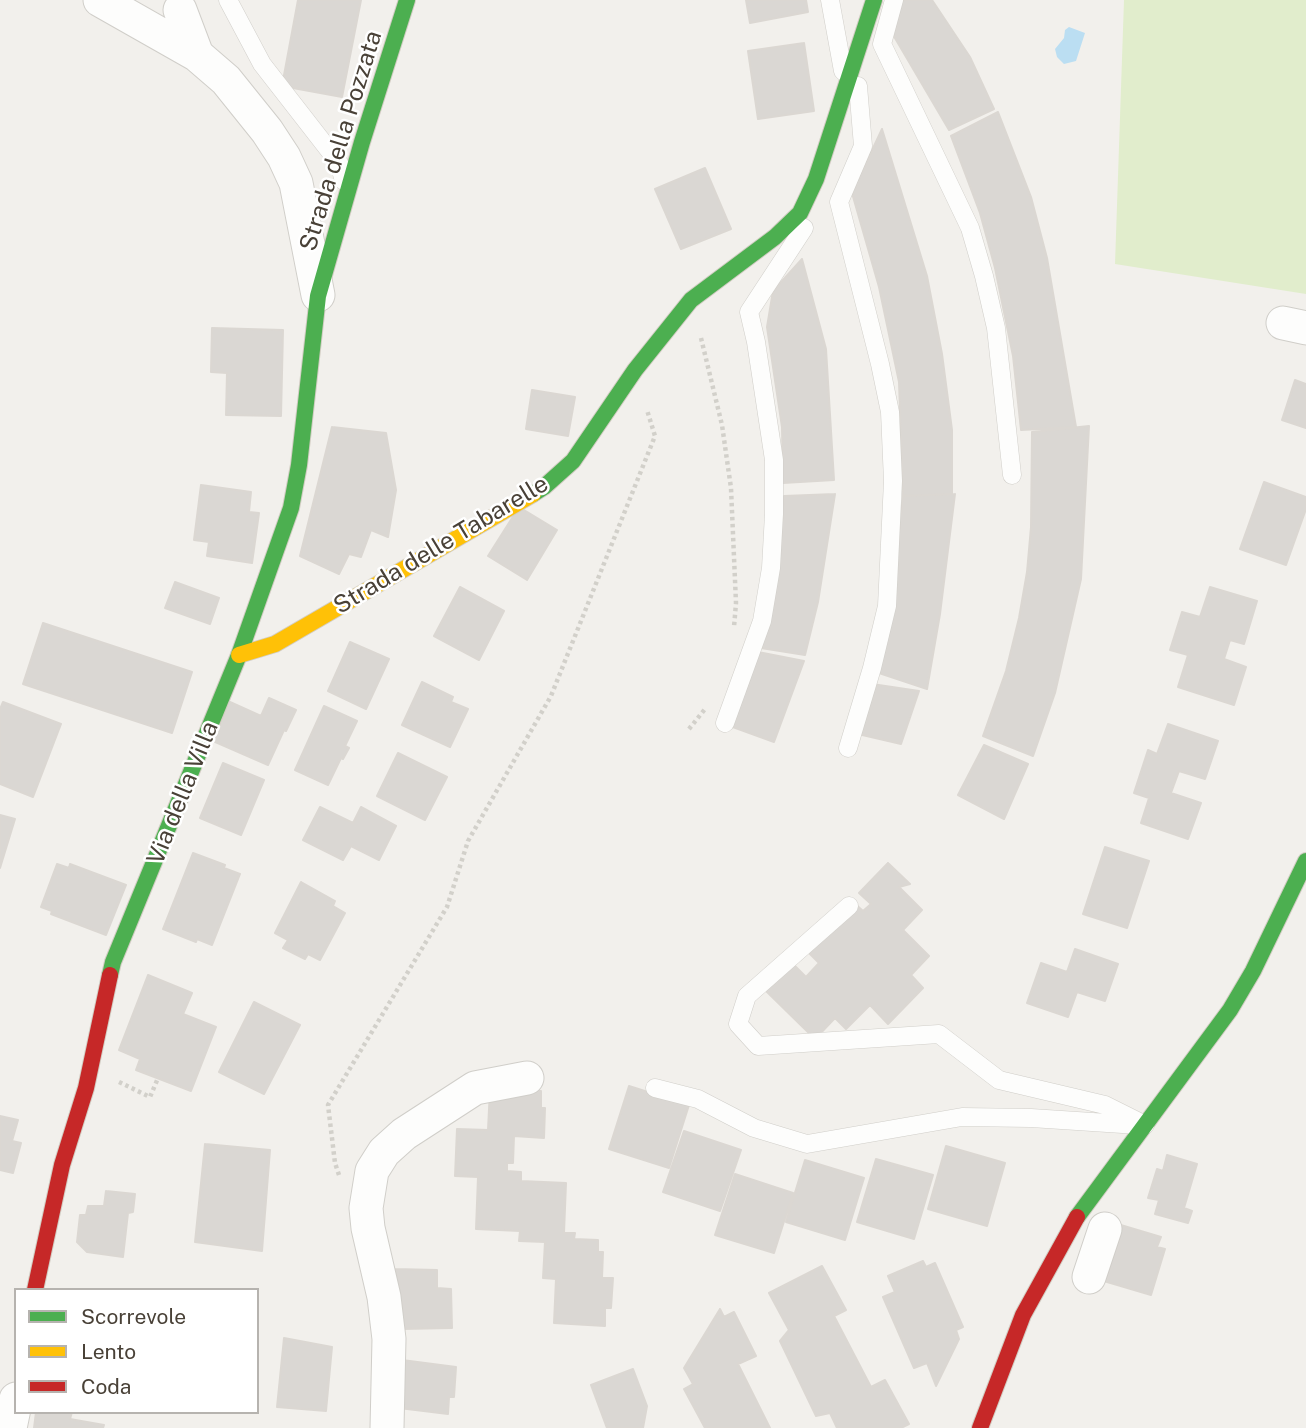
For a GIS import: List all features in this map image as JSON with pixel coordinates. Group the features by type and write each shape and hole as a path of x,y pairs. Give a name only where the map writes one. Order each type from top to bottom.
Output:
{"street":[{"path":"100,0 197,55 226,80 251,108 284,157 296,183 318,296"},
{"name":"Strada della Pozzata","path":"318,296 407,0"},
{"name":"Strada delle Tabarelle","path":"239,655 275,644 544,487 573,461 635,370 691,300 775,237 800,213 846,92 874,0"},
{"path":"180,10 197,55"},
{"name":"Via della Villa","path":"34,1288 62,1165 90,1067 113,962 239,655 291,508 299,465 318,296"},
{"path":"980,1428 1023,1315 1069,1228 1230,1010 1306,861"},
{"path":"387,1428 389,1339 384,1297 366,1208 372,1171 384,1152 404,1134 475,1088 527,1078"},
{"path":"1069,1228 1102,1236 1089,1277"},
{"path":"10,1428 14,1409"}],"lane":[{"path":"228,0 262,64 339,163 347,194"},
{"name":"Strada delle Tabarelle","path":"830,0 846,92"},
{"path":"894,0 883,44 973,240 996,328 1012,475"},
{"name":"Strada delle Tabarelle","path":"848,748 887,606 893,481 890,412 839,202 863,146 856,61"},
{"name":"Strada delle Tabarelle","path":"725,723 762,621 771,568 775,460 749,312 807,224 809,194"},
{"path":"849,906 747,996 738,1024 758,1046 939,1034 999,1080 1105,1105 1144,1125"},
{"path":"655,1088 698,1099 754,1128 807,1144 962,1117 1144,1125"}],"path":[{"path":"691,300 722,425 730,488 736,603 733,638"},
{"path":"340,1176 335,1163 328,1105 447,908 468,841 551,696 655,436 635,370"},
{"path":"689,729 710,703"},
{"path":"90,1067 150,1097 158,1078"}],"green space":[{"path":"1124,0 1306,0 1306,294 1115,264"}],"water":[{"path":"1069,27 1085,33 1076,61 1064,64 1057,57 1055,49"}],"building":[{"path":"298,0 361,0 342,97 282,86"},
{"path":"746,0 806,0 808,12 750,23"},
{"path":"901,0 932,0 970,57 994,109 949,130 892,33"},
{"path":"804,43 814,111 758,119 748,51"},
{"path":"998,112 1031,197 1047,258 1076,427 1021,430 1013,356 995,268 980,213 951,136"},
{"path":"882,129 927,276 942,354 952,430 952,494 903,496 899,382 879,287 852,193"},
{"path":"705,168 731,229 681,249 655,189"},
{"path":"802,259 826,349 834,480 783,483 782,427 767,327 773,291"},
{"path":"212,328 283,330 281,416 226,415 227,373 211,372"},
{"path":"1295,380 1306,384 1306,428 1282,420"},
{"path":"532,390 575,397 568,436 526,429"},
{"path":"1089,426 1081,579 1055,693 1033,756 983,736 1006,671 1027,572 1031,527 1032,432"},
{"path":"332,427 386,433 396,490 388,537 371,530 361,557 349,554 339,574 300,556"},
{"path":"1264,482 1306,497 1306,509 1286,565 1240,549"},
{"path":"201,485 251,492 249,512 259,513 252,563 207,556 209,542 194,540"},
{"path":"835,494 818,602 805,655 761,648 781,540 784,496"},
{"path":"955,494 940,614 927,689 876,672 891,605 903,496"},
{"path":"519,507 557,530 527,580 488,556"},
{"path":"175,582 219,598 210,624 165,608"},
{"path":"460,587 504,611 479,660 434,636"},
{"path":"1210,587 1257,601 1244,644 1230,640 1224,659 1246,667 1234,705 1178,687 1188,655 1170,650 1182,612 1200,617"},
{"path":"43,623 192,672 172,733 23,684"},
{"path":"350,642 389,659 366,709 328,691"},
{"path":"758,652 804,661 774,742 730,726"},
{"path":"422,682 453,697 451,702 468,709 450,747 402,725"},
{"path":"872,684 919,691 901,744 858,734"},
{"path":"269,698 296,710 268,765 213,741 230,702 261,716"},
{"path":"3,702 61,724 33,797 0,784 0,709"},
{"path":"324,706 357,721 345,746 349,748 328,785 295,770"},
{"path":"1168,724 1218,741 1205,779 1179,771 1171,793 1201,803 1188,839 1141,823 1149,798 1134,793 1148,750 1157,754"},
{"path":"984,745 1028,764 1004,819 958,795"},
{"path":"398,753 447,777 425,820 377,796"},
{"path":"223,763 264,780 241,835 200,818"},
{"path":"320,807 353,823 361,807 396,826 379,860 351,846 343,860 303,840"},
{"path":"0,815 15,819 0,868"},
{"path":"1105,847 1149,861 1127,928 1083,914"},
{"path":"193,853 240,874 212,945 197,939 196,942 163,929"},
{"path":"888,863 910,884 899,887 922,910 903,930 929,956 911,975 923,988 888,1024 870,1005 846,1029 835,1018 815,1039 765,990 791,962 806,977 819,963 806,950 853,902 863,911 871,904 859,893"},
{"path":"57,864 69,868 70,864 126,885 106,935 51,914 52,911 41,907"},
{"path":"301,882 335,901 333,906 345,913 320,960 308,954 305,959 283,948 288,940 275,933"},
{"path":"1075,949 1118,964 1105,1001 1077,992 1068,1017 1027,1003 1041,963 1067,972"},
{"path":"148,975 192,993 183,1014 216,1027 191,1091 136,1070 140,1059 119,1050"},
{"path":"254,1002 300,1025 264,1094 219,1072"},
{"path":"629,1086 689,1105 669,1168 609,1149"},
{"path":"490,1089 541,1091 541,1108 545,1108 544,1138 514,1136 513,1163 507,1163 507,1171 521,1172 521,1181 566,1183 564,1233 575,1233 574,1239 598,1240 598,1252 603,1252 602,1278 613,1278 611,1308 605,1308 605,1326 554,1323 556,1279 543,1278 545,1242 519,1241 520,1231 476,1229 478,1177 455,1176 457,1129 488,1130"},
{"path":"0,1116 18,1120 12,1141 21,1143 13,1173 0,1170"},
{"path":"684,1131 741,1150 720,1211 663,1192"},
{"path":"205,1144 270,1150 262,1251 195,1242"},
{"path":"946,1146 1005,1163 987,1226 928,1209"},
{"path":"1167,1155 1197,1164 1184,1208 1192,1211 1188,1223 1155,1214 1159,1200 1148,1198 1157,1169 1163,1171"},
{"path":"876,1159 933,1175 914,1239 857,1222"},
{"path":"805,1160 864,1178 845,1240 786,1222"},
{"path":"735,1174 793,1193 774,1253 715,1235"},
{"path":"106,1191 135,1194 133,1212 128,1213 123,1257 87,1252 77,1242 80,1215 86,1215 88,1206 104,1206"},
{"path":"1114,1223 1161,1237 1157,1247 1165,1249 1151,1295 1097,1279"},
{"path":"923,1261 926,1267 935,1263 963,1327 956,1330 959,1339 936,1386 927,1363 914,1368 883,1297 895,1292 888,1276"},
{"path":"822,1266 846,1310 834,1316 871,1387 885,1380 909,1424 901,1428 837,1428 830,1413 816,1416 780,1341 789,1330 769,1293"},
{"path":"394,1269 437,1270 437,1288 451,1289 452,1328 402,1329 402,1303 395,1303"},
{"path":"720,1309 724,1317 734,1312 756,1356 738,1364 770,1428 705,1428 684,1389 693,1384 684,1368"},
{"path":"284,1338 332,1347 326,1411 277,1407"},
{"path":"402,1360 456,1367 454,1397 449,1397 448,1414 399,1408"},
{"path":"633,1369 647,1406 643,1428 607,1428 591,1385"},
{"path":"36,1414 71,1414 70,1419 104,1425 103,1428 34,1428"}],"traffic: fast":[{"path":"110,975 239,655 291,508 299,465 318,296 362,142 407,0"},
{"path":"533,494 573,461 635,370 691,300 775,237 800,213 816,179 874,0"},
{"path":"1077,1217 1230,1010 1253,971 1306,861"}],"traffic: slow":[{"path":"239,655 275,644 533,494"}],"traffic: jam":[{"path":"35,1288 62,1165 86,1088 110,975"},
{"path":"980,1428 1023,1315 1077,1217"}]}
